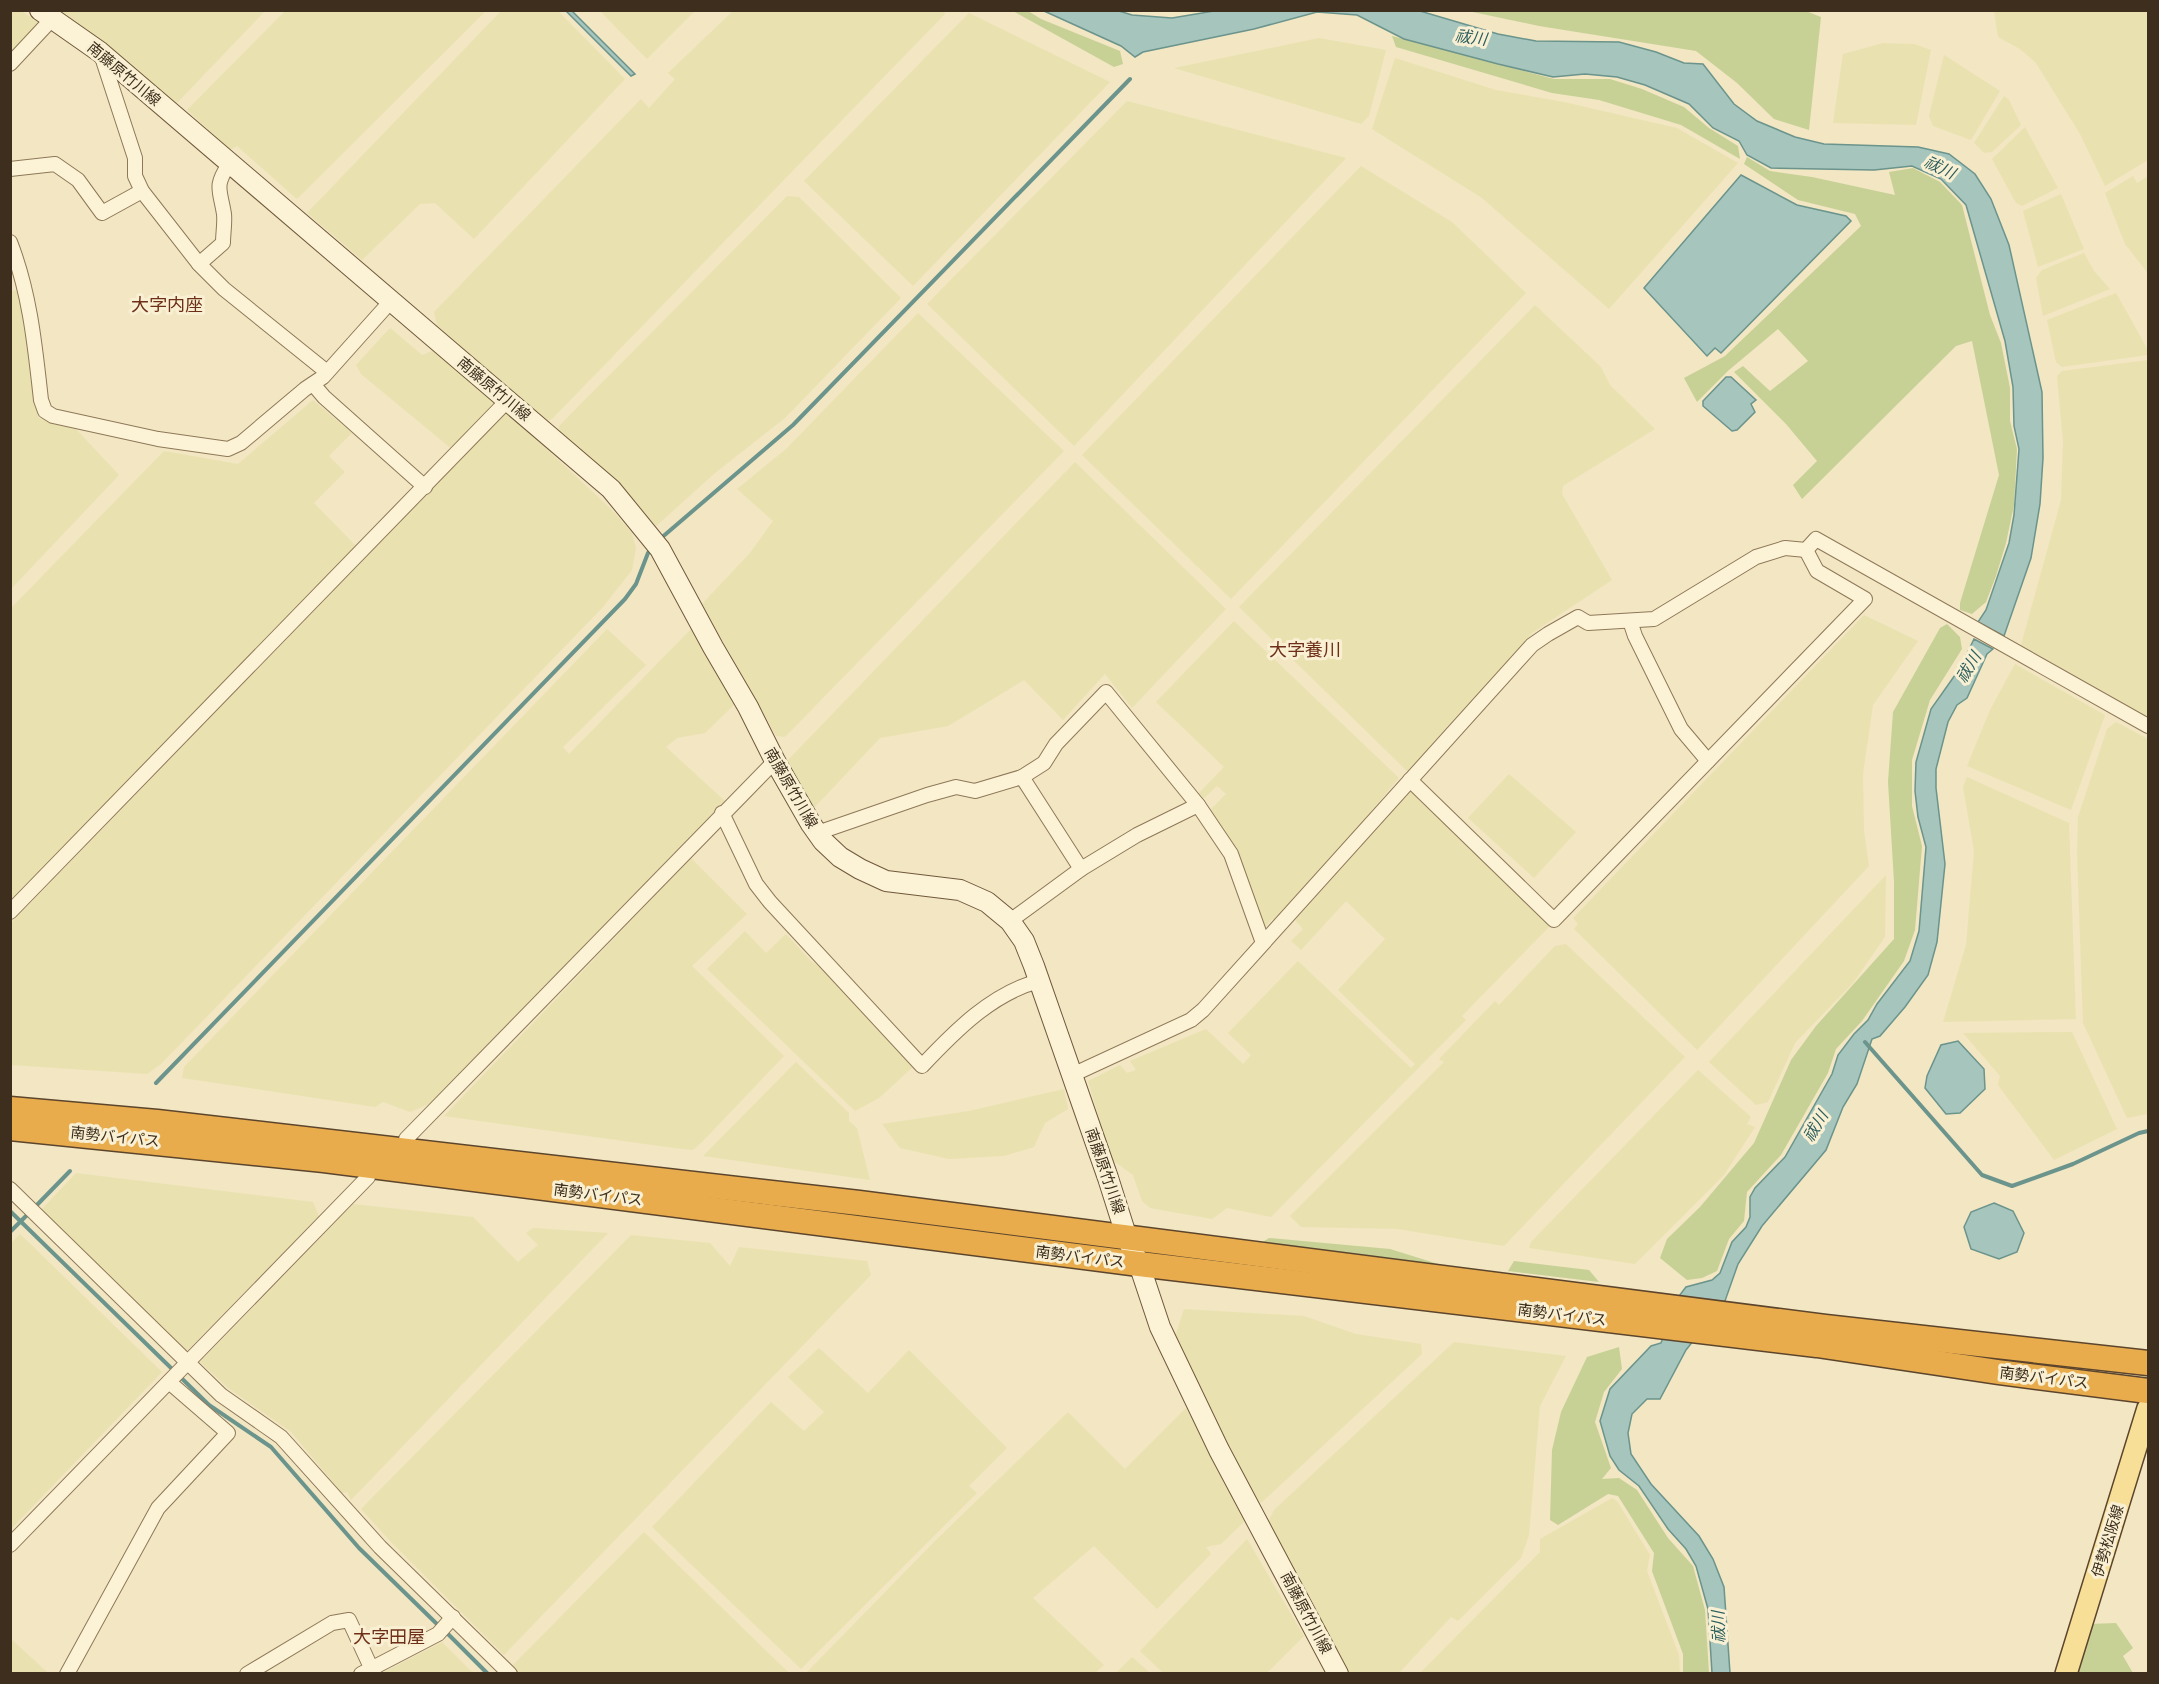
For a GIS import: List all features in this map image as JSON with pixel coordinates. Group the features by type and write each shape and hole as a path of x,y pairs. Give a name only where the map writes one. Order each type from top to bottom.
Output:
{"highway":[{"name":"南勢バイパス","path":"10,1109 157,1122 799,1196 1127,1239 1584,1307"},
{"name":"南勢バイパス","path":"10,1128 324,1160 1138,1264 1584,1307 1821,1336 2148,1364"},
{"name":"南勢バイパス","path":"1821,1336 1998,1372 2148,1390"}],"main road":[{"name":"南藤原竹川線","path":"46,15 100,52 611,489 656,544 817,833 840,857 860,870 886,881 960,890 987,902 1010,921 1023,941 1038,981 1127,1239 1160,1327 1188,1388 1338,1674"},
{"name":"伊勢松阪線","path":"2066,1674 2148,1408"}],"street":[{"path":"10,63 46,15"},
{"path":"100,52 135,158 135,177 142,191 199,264 224,289 327,372"},
{"path":"10,169 55,164 78,180 102,213 142,191"},
{"path":"199,264 223,243 224,214 218,196 220,178 229,164"},
{"path":"10,242 15,277 31,314 41,399 45,411 53,416 158,439 228,448 241,443 327,372 391,301"},
{"path":"313,384 324,397 425,487"},
{"path":"10,912 507,401"},
{"path":"1806,550 1816,539 2148,726"},
{"path":"1072,1075 1191,1020 1532,645 1578,617 1588,623 1654,619 1756,557 1785,548 1806,550"},
{"path":"1410,780 1554,920 1865,599 1817,571 1806,550"},
{"path":"1630,621 1635,636 1681,729 1708,760"},
{"path":"817,833 956,787 975,791 1023,777 1044,763 1056,744 1106,692 1198,805 1231,854 1263,943"},
{"path":"406,1139 775,760"},
{"path":"1023,777 1081,869"},
{"path":"1010,921 1081,869 1137,836 1198,805"},
{"path":"722,813 756,884 770,902 922,1066 950,1036 991,1003 1020,986 1038,981"},
{"path":"10,1545 368,1177"},
{"path":"10,1189 32,1210 178,1372 228,1433 158,1508 67,1674"},
{"path":"178,1372 221,1395 281,1437 380,1547 451,1620 510,1674"},
{"path":"247,1674 332,1623 349,1620 369,1672 438,1634 451,1620"}],"shaded area":[{"path":"11,10 21,11 39,22 11,51"},
{"path":"58,11 265,11 176,104"},
{"path":"285,11 486,11 297,199 237,146 230,150 187,110"},
{"path":"501,11 558,11 625,79 474,239 435,203 420,204 362,260 307,213"},
{"path":"600,11 695,11 647,59"},
{"path":"733,11 944,11 945,14 552,419 543,422 437,325 434,312 641,99 649,108 675,79 668,73"},
{"path":"1994,11 2148,11 2148,160 2105,186 2080,134 2036,63 2020,49 1998,37"},
{"path":"969,13 1110,82 913,286 804,181"},
{"path":"1319,38 1386,50 1369,116 1361,124 1174,68"},
{"path":"1883,43 1914,44 1931,50 1916,125 1833,123 1843,54"},
{"path":"1944,55 2000,91 1971,140 1933,126 1929,116"},
{"path":"1395,58 1496,90 1564,102 1677,128 1738,163 1609,309 1482,198 1372,129"},
{"path":"2004,96 2009,100 2021,125 1992,152 1984,153 1974,143"},
{"path":"1127,101 1346,158 1074,446 927,304"},
{"path":"2025,127 2058,188 2022,206 2016,203 1992,159"},
{"path":"1361,166 1452,222 1526,293 1231,599 1082,455"},
{"path":"2133,176 2137,183 2148,176 2148,273 2125,244 2105,193"},
{"path":"2061,194 2084,249 2038,267 2023,211"},
{"path":"787,196 799,197 901,298 785,418 715,473 654,528 558,435 559,426"},
{"path":"2084,253 2094,271 2110,289 2043,316 2036,278 2042,270"},
{"path":"18,290 25,309 34,402 39,418 73,426 119,475 11,589 10,291"},
{"path":"2116,293 2148,350 2148,355 2062,367 2056,362 2047,320"},
{"path":"1535,305 1601,367 1610,385 1655,429 1563,486 1562,494 1612,580 1532,633 1408,772 1239,607"},
{"path":"918,313 1064,451 785,737 776,736 702,604 750,553 773,521 737,489 786,449"},
{"path":"390,328 422,355 437,349 496,399 497,406 453,450 361,374 356,365"},
{"path":"2148,360 2148,717 2021,645 2061,500 2063,442 2057,376 2062,371"},
{"path":"313,400 352,433 329,456 345,472 314,503 356,546 11,904 11,608 164,451 238,464"},
{"path":"507,412 611,509 632,533 636,548 632,570 603,607 161,1064 147,1074 11,1065 10,924"},
{"path":"1075,462 1226,609 1132,708 1105,674 1063,720 1024,680 948,726 880,738 813,809 787,761"},
{"path":"1864,615 1918,641 1873,705 1863,774 1864,831 1869,866 1697,1050 1574,929 1578,924 1573,918"},
{"path":"1234,621 1399,778 1326,865 1275,921 1272,919 1262,931 1252,889 1234,846 1210,810 1226,794 1217,786 1202,800 1198,794 1224,767 1156,702"},
{"path":"692,628 737,702 705,733 677,738 666,747 725,801 429,1104 410,1112 383,1102 375,1107 182,1078 184,1067 607,629 646,665 563,747 569,754"},
{"path":"2015,664 2105,715 2071,810 1967,766 1990,710"},
{"path":"2116,722 2148,739 2148,1114 2127,1118 2083,1023 2077,854 2078,817 2107,729"},
{"path":"1509,774 1576,832 1534,878 1468,818"},
{"path":"1967,777 2069,823 2076,1019 1943,1022 1966,945 1974,851 1963,787"},
{"path":"1411,791 1551,925 1462,1016 1466,1020 1271,1217 1227,1208 1212,1219 1150,1208 1142,1201 1133,1175 1111,1159 1088,1081 1120,1065 1127,1073 1136,1070 1130,1061 1206,1029 1243,1064 1251,1055 1228,1033 1298,961 1411,1068 1415,1064 1338,990 1385,939 1346,901 1301,950 1291,941 1303,929 1295,920"},
{"path":"691,858 747,914 692,966 784,1056 702,1142 693,1150 444,1116"},
{"path":"1886,875 1885,937 1853,983 1795,1043 1768,1102 1756,1105 1709,1062"},
{"path":"745,931 766,953 786,934 812,962 821,967 914,1066 879,1098 855,1111 707,969"},
{"path":"1566,944 1685,1057 1504,1246 1397,1229 1301,1227 1290,1216 1444,1062 1439,1059 1495,1001 1499,1005 1555,946"},
{"path":"2072,1032 2117,1129 2054,1160 1998,1085 2000,1076 1963,1033"},
{"path":"796,1062 849,1113 849,1121 857,1128 870,1180 703,1156"},
{"path":"1698,1070 1751,1117 1747,1124 1755,1127 1724,1175 1635,1264 1529,1248 1531,1242"},
{"path":"1064,1089 1068,1109 1045,1123 1034,1147 1004,1156 949,1159 900,1148 882,1124 969,1111"},
{"path":"76,1173 313,1202 319,1216 187,1351 41,1210"},
{"path":"353,1204 473,1217 518,1262 538,1245 526,1233 533,1228 608,1233 351,1500 347,1492 342,1493 291,1432 228,1388 200,1362"},
{"path":"20,1234 162,1372 11,1529 10,1244"},
{"path":"631,1235 710,1243 730,1266 739,1247 867,1261 871,1275 504,1655 361,1509"},
{"path":"1184,1309 1304,1316 1356,1334 1421,1344 1422,1354 1261,1503 1245,1483 1181,1356 1176,1334"},
{"path":"1454,1342 1566,1356 1540,1406 1529,1535 1521,1558 1458,1621 1451,1617 1399,1673 1344,1673 1268,1522 1274,1510"},
{"path":"819,1348 868,1393 909,1350 1007,1448 969,1486 977,1493 801,1669 652,1527 771,1402 804,1431 824,1412 788,1377"},
{"path":"1186,1408 1245,1515 1244,1522 1221,1544 1206,1547 1211,1554 1157,1609 1094,1546 1033,1598 1104,1665 1095,1673 806,1673 934,1542 1068,1412 1125,1469"},
{"path":"1612,1498 1617,1501 1650,1555 1647,1571 1679,1655 1680,1673 1420,1673 1540,1552 1540,1539"},
{"path":"644,1532 789,1673 517,1674 510,1668"},
{"path":"1247,1539 1304,1636 1267,1673 1163,1673 1140,1651"},
{"path":"11,1639 48,1673 11,1673"},
{"path":"442,1642 473,1673 384,1672"},
{"path":"1132,1657 1150,1673 1116,1673"}],"green space":[{"path":"1013,11 1028,11 1041,19 1120,51 1123,64 1114,67"},
{"path":"1468,11 1806,11 1821,17 1809,130 1774,119 1737,83 1696,51 1539,26"},
{"path":"1392,36 1554,79 1610,79 1642,89 1684,107 1709,128 1738,146 1740,159 1681,125 1599,100 1552,93 1396,47"},
{"path":"1747,157 1770,171 1812,177 1895,195 1889,172 1913,168 1940,182 1962,205 1990,315 2001,343 2010,388 2010,421 2017,449 2014,505 2006,543 1986,602 1972,614 1960,610 1960,603 1999,475 1972,341 1956,346 1802,499 1793,485 1817,461 1786,424 1734,372 1743,366 1770,391 1808,361 1778,329 1729,370 1697,402 1684,378 1725,356 1861,226 1855,214 1798,200 1744,164"},
{"path":"1947,624 1960,637 1962,649 1930,700 1912,760 1912,806 1922,846 1915,930 1904,961 1862,1021 1836,1049 1828,1073 1781,1155 1747,1192 1744,1221 1729,1239 1717,1271 1702,1278 1687,1280 1660,1258 1667,1239 1700,1207 1754,1143 1791,1060 1816,1026 1894,939 1894,882 1888,782 1893,712 1940,628"},
{"path":"1269,1238 1390,1249 1451,1268 1263,1242"},
{"path":"1514,1261 1589,1270 1599,1282 1508,1271"},
{"path":"1619,1347 1622,1369 1604,1392 1595,1422 1611,1468 1602,1479 1619,1478 1637,1490 1668,1538 1693,1566 1705,1610 1709,1673 1683,1673 1683,1654 1652,1571 1654,1553 1618,1496 1608,1494 1558,1525 1550,1520 1552,1450 1561,1412 1587,1357"},
{"path":"2116,1623 2133,1648 2123,1656 2133,1673 2074,1674 2089,1624"}],"water":[{"name":"祓川","path":"1220,10 1420,11 1498,34 1536,41 1619,42 1656,52 1684,63 1703,64 1734,104 1757,121 1795,137 1824,144 1918,147 1949,154 1975,174 1991,199 2009,245 2042,392 2043,458 2040,504 2031,558 2004,636 1978,622 1986,610 2009,543 2014,515 2019,449 2014,426 2013,387 2005,341 1966,205 1941,179 1912,166 1874,170 1771,168 1747,155 1739,141 1713,128 1689,104 1645,85 1617,77 1585,74 1553,77 1498,64 1404,39 1357,15 1317,12 1254,29 1143,52 1135,57 1121,46 1044,11 1119,11 1132,15 1172,18"},
{"path":"566,11 572,11 635,74 631,76"},
{"path":"1741,175 1797,205 1846,216 1851,221 1721,353 1715,348 1707,356 1644,288"},
{"path":"1726,377 1731,377 1756,400 1751,404 1755,412 1737,430 1732,431 1703,406 1703,401"},
{"name":"祓川","path":"1974,639 1993,649 1987,654 1967,698 1957,705 1948,722 1936,769 1945,864 1937,942 1928,975 1880,1036 1872,1039 1857,1084 1843,1107 1826,1150 1762,1226 1738,1264 1725,1301 1686,1350 1660,1399 1647,1399 1632,1414 1628,1433 1631,1454 1651,1484 1699,1536 1713,1559 1724,1587 1730,1673 1712,1673 1708,1609 1696,1566 1639,1486 1619,1470 1610,1456 1600,1421 1610,1389 1651,1346 1661,1343 1679,1296 1686,1287 1712,1280 1720,1273 1732,1242 1746,1227 1750,1217 1750,1197 1755,1188 1785,1157 1832,1074 1838,1055 1868,1020 1877,1004 1910,961 1919,931 1926,847 1918,817 1915,791 1916,762 1931,709 1960,668"},
{"path":"1958,1041 1984,1069 1985,1089 1960,1113 1946,1114 1925,1088 1927,1076 1941,1045"},
{"path":"1994,1203 2013,1211 2024,1233 2017,1252 1999,1259 1971,1249 1964,1227 1971,1212"}],"waterway":[{"path":"660,539 793,425 1130,79"},
{"path":"156,1083 625,599 636,584 651,549"},
{"path":"1865,1042 1982,1175 2012,1186 2073,1164 2148,1131"},
{"path":"34,1208 70,1171"},
{"path":"10,1211 209,1405 271,1447 359,1548 440,1627"},
{"path":"10,1232 29,1213"},
{"path":"446,1632 488,1674"}],"district":[{"name":"大字内座","path":"167,305"},
{"name":"大字養川","path":"1305,650"},
{"name":"大字田屋","path":"389,1637"}]}
